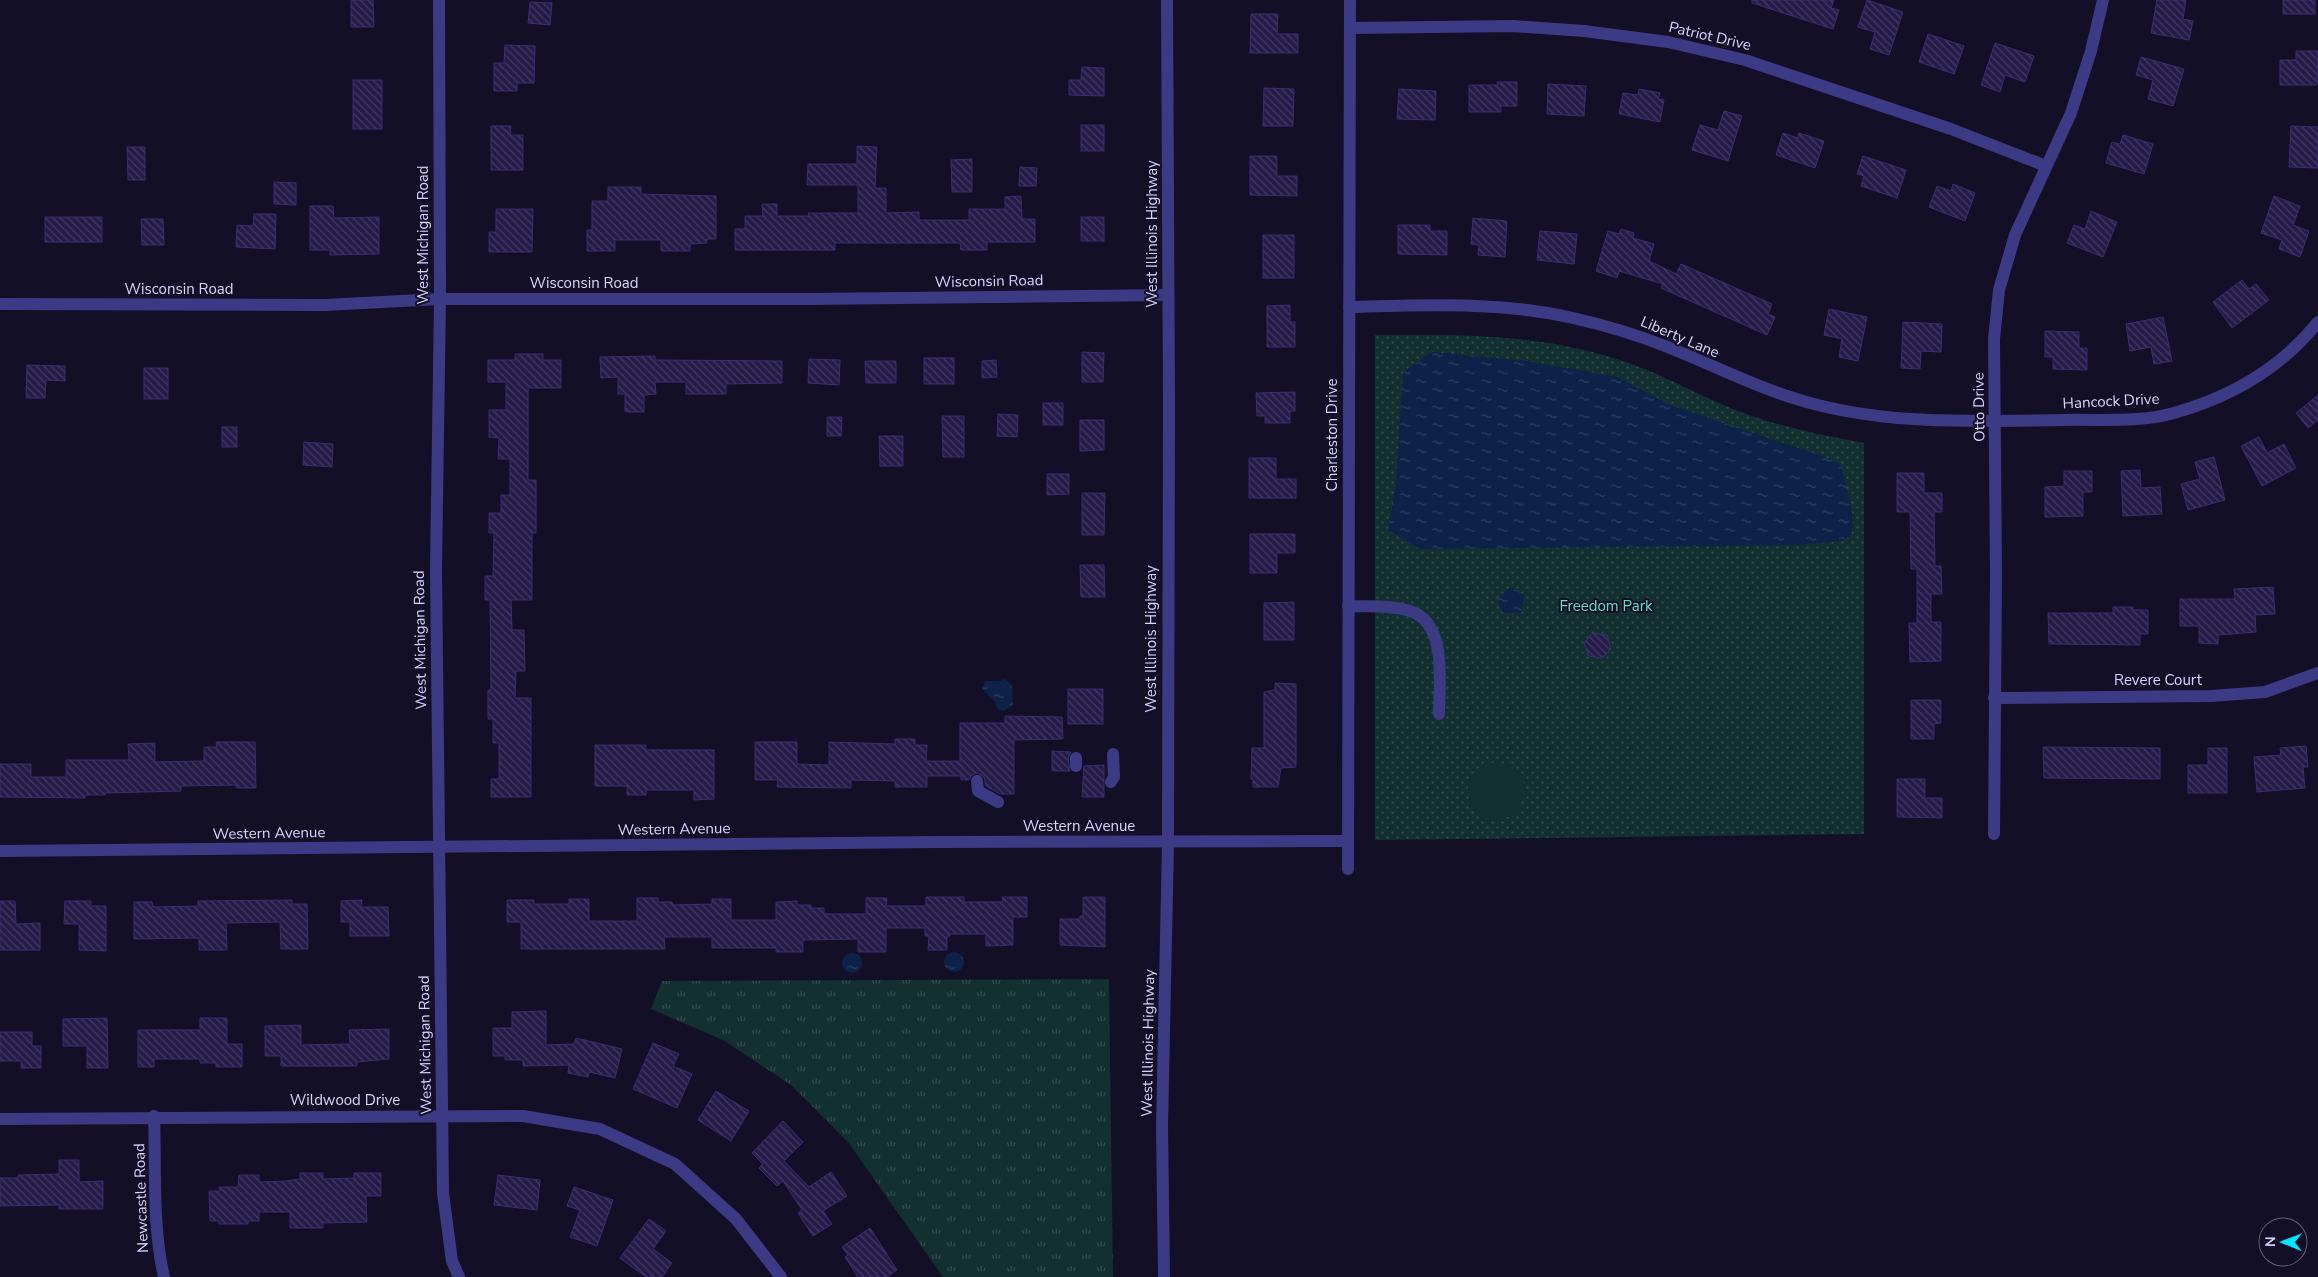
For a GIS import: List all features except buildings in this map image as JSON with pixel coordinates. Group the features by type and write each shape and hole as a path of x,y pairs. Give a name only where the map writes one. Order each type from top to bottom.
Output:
{"street":[{"name":"West Michigan Road","path":"439,0 440,299 436,570 442,1193 452,1261 459,1277"},
{"name":"West Illinois Highway","path":"1164,1277 1162,1126 1168,843 1167,0"},
{"name":"Charleston Drive","path":"1348,869 1350,0"},
{"name":"Otto Drive","path":"1994,834 1994,339 1999,290 2015,235 2071,113 2091,51 2104,0"},
{"name":"Patriot Drive","path":"1350,28 1513,26 1584,31 1668,42 1745,60 1951,129 2046,166"},
{"name":"Wisconsin Road","path":"0,304 325,305 440,299 808,299 1168,296"},
{"name":"Liberty Lane","path":"1349,307 1487,306 1570,317 1634,334 1771,392 1818,405 1859,414 1904,419 1995,421"},
{"name":"Hancock Drive","path":"1995,421 2106,419 2170,414 2223,396 2268,370 2286,356 2318,322"},
{"path":"1348,606 1387,607 1411,611 1428,624 1439,648 1439,714"},
{"name":"Revere Court","path":"1994,698 2247,694 2266,692 2318,673"},
{"path":"1110,782 1114,777 1112,754"},
{"path":"977,781 978,791 998,802"},
{"name":"Western Avenue","path":"0,851 930,842 1168,843 1348,841"},
{"name":"Wildwood Drive","path":"0,1119 154,1116 523,1116 600,1129 676,1164 736,1219 781,1277"},
{"name":"Newcastle Road","path":"154,1116 155,1209 157,1238 164,1277"}],"green space":[{"name":"Freedom Park","path":"1375,335 1474,336 1506,338 1571,347 1634,365 1722,405 1751,416 1799,430 1864,443 1864,834 1375,840"},
{"path":"1496,762 1509,765 1517,771 1521,776 1524,788 1518,811 1505,818 1490,819 1474,809 1468,792 1469,782 1473,773 1481,766"},
{"path":"1109,979 1113,1277 943,1277 848,1142 791,1085 723,1040 651,1009 662,981"}],"water":[{"path":"1432,352 1526,361 1618,377 1670,405 1831,459 1842,466 1852,510 1851,536 1841,541 1800,545 1420,549 1388,530 1396,484 1403,372"},
{"path":"1511,587 1525,595 1521,613 1503,613 1497,599"},
{"path":"1005,679 1012,685 1013,705 1004,711 998,709 992,698 982,689 985,681 1001,681"},
{"path":"950,952 958,952 964,958 964,966 958,972 950,972 944,966 944,958"},
{"path":"852,953 859,956 862,963 859,970 852,973 845,970 842,963 845,956"}]}
